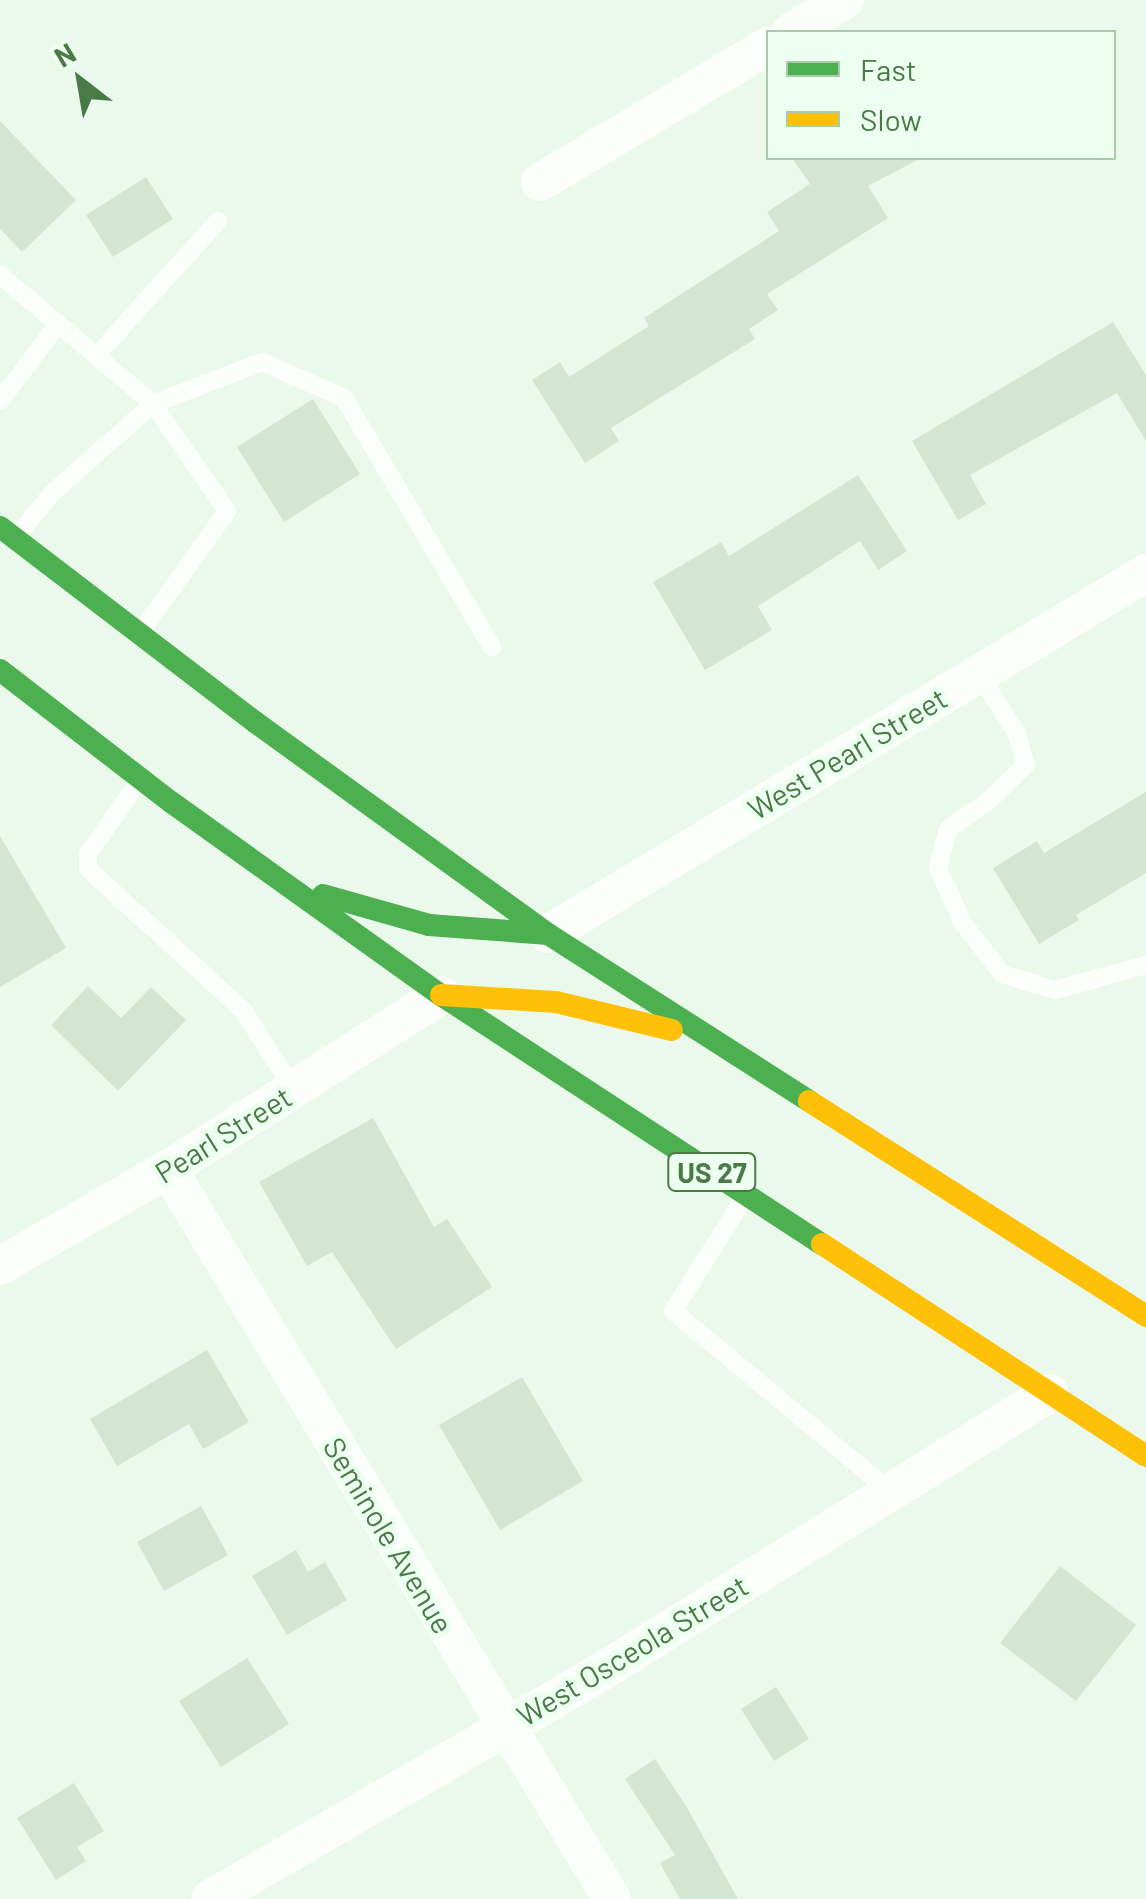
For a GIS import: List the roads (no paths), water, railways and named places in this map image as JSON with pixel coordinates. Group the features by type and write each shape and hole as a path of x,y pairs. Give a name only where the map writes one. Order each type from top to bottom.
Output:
{"highway":[{"path":"7,533 548,934 1146,1316"},
{"name":"US 27","path":"0,670 281,883 441,995 1146,1456"},
{"path":"281,883 429,925 548,934"},
{"path":"441,995 497,994 556,1002 714,1040"}],"street":[{"path":"794,30 846,0"},
{"path":"540,182 766,47"},
{"name":"West Pearl Street","path":"548,934 1146,573"},
{"name":"Pearl Street","path":"0,1266 168,1170 441,995"},
{"name":"Seminole Avenue","path":"168,1170 612,1899"},
{"name":"West Osceola Street","path":"210,1899 505,1726 1050,1393"}],"lane":[{"path":"96,356 218,220"},
{"path":"0,275 152,404 228,512 140,634"},
{"path":"0,401 58,324"},
{"path":"7,533 152,404 262,362 344,398 492,647"},
{"path":"979,674 1016,732 1026,765 988,802 948,829 938,868 963,922 1002,974 1054,990 1146,965"},
{"path":"140,778 88,854 88,869 243,1010 294,1090"},
{"path":"746,1195 673,1311 891,1492"}]}
